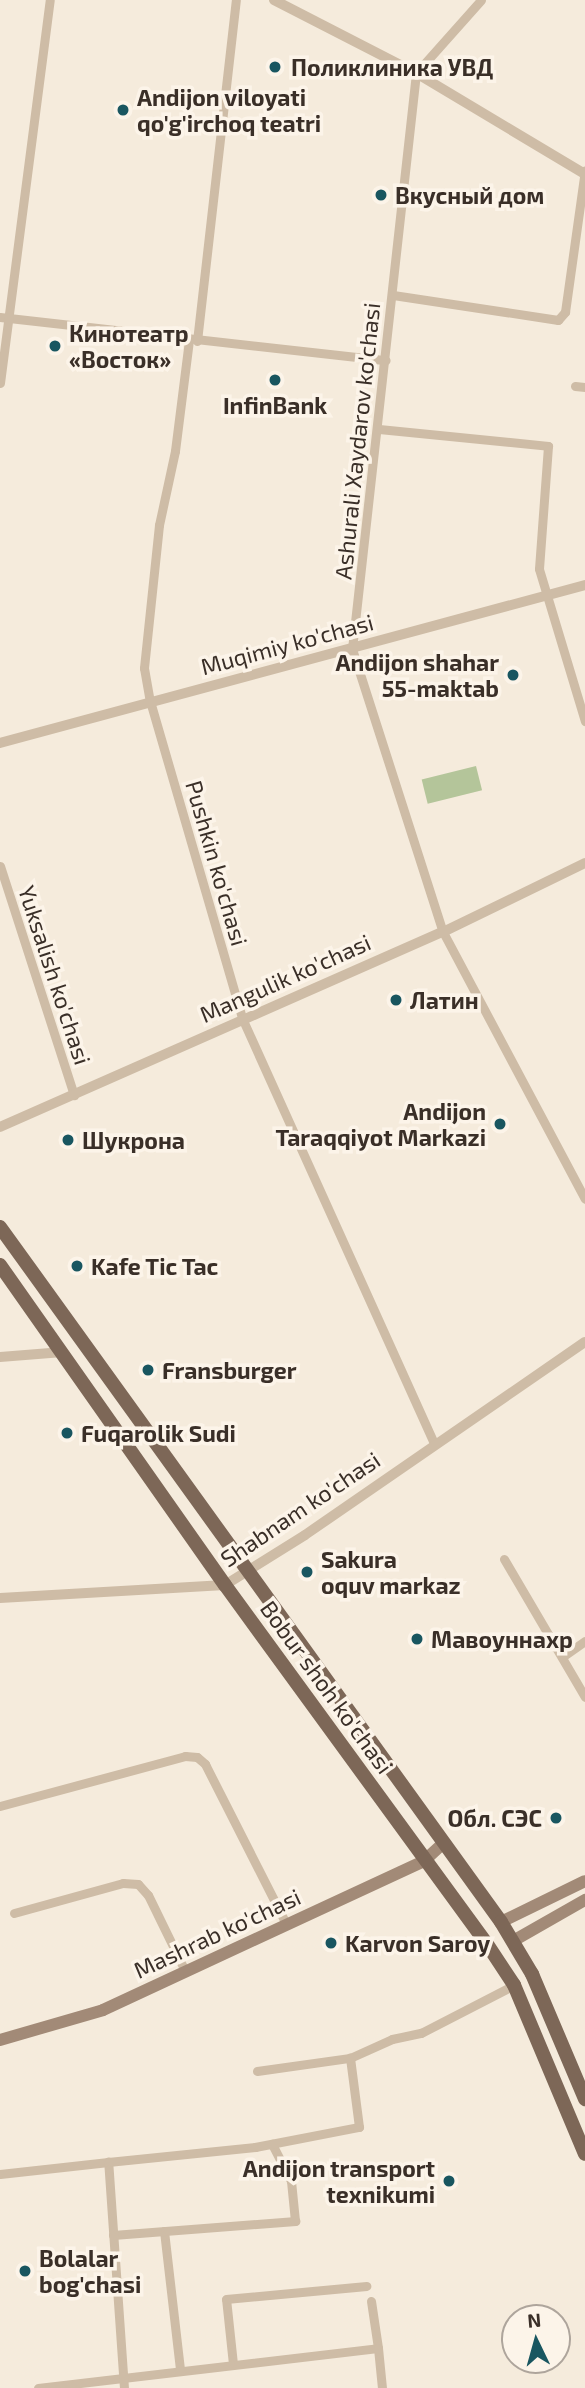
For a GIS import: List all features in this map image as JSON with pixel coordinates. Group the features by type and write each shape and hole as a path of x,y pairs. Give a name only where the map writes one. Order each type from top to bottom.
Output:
{"main road":[{"name":"Bobur shoh ko'chasi","path":"0,1227 501,1922 532,1974 585,2099"},
{"name":"Bobur shoh ko'chasi","path":"0,1265 225,1584 514,1985 585,2154"},
{"name":"Mashrab ko'chasi","path":"0,2040 103,2010 285,1922 424,1861 443,1843"},
{"path":"501,1922 585,1881"},
{"path":"513,1941 585,1900"}],"street":[{"path":"0,383 3,317 50,0"},
{"name":"Pushkin ko'chasi","path":"236,0 193,340 156,551 144,668 150,701 242,1018 434,1444"},
{"path":"274,0 416,73 584,172 565,312 558,320 393,295"},
{"path":"416,73 481,0"},
{"name":"Ashurali Xaydarov ko'chasi","path":"416,73 379,429 352,649 443,932 585,1199"},
{"path":"3,317 386,360"},
{"path":"379,429 548,446 538,569 585,721"},
{"name":"Muqimiy ko'chasi","path":"0,743 585,585"},
{"name":"Mangulik ko'chasi","path":"0,1127 242,1018 443,932 585,863"},
{"name":"Yuksalish ko'chasi","path":"0,866 74,1095"},
{"name":"Shabnam ko'chasi","path":"0,1598 225,1584 585,1342"},
{"path":"0,1357 63,1352"},
{"path":"505,1559 585,1697"},
{"path":"562,1657 585,1641"},
{"path":"0,1806 185,1756 197,1757 205,1763 285,1922"},
{"path":"14,1913 123,1883 138,1884 148,1895 185,1970"},
{"path":"257,2071 350,2058 392,2039 421,2034 514,1985"},
{"path":"0,2174 272,2144 359,2127 350,2058"},
{"path":"113,2235 295,2221 291,2181 272,2144"},
{"path":"108,2162 124,2388"},
{"path":"164,2231 180,2370"},
{"path":"233,2364 226,2300 366,2286"},
{"path":"371,2301 382,2388"},
{"path":"38,2388 378,2348"}],"green space":[{"path":"476,766 482,790 428,804 422,780"}],"place":[{"name":"Поликлиника УВД","path":"275,67"},
{"name":"Andijon viloyati qo'g'irchoq teatri","path":"123,110"},
{"name":"Вкусный дом","path":"381,195"},
{"name":"Кинотеатр «Восток»","path":"55,346"},
{"name":"InfinBank","path":"275,380"},
{"name":"Andijon shahar 55-maktab","path":"513,675"},
{"name":"Латин","path":"396,1000"},
{"name":"Andijon Taraqqiyot Markazi","path":"500,1124"},
{"name":"Шукрона","path":"68,1140"},
{"name":"Kafe Tic Tac","path":"77,1266"},
{"name":"Fransburger","path":"148,1370"},
{"name":"Fuqarolik Sudi","path":"67,1433"},
{"name":"Sakura oquv markaz","path":"307,1572"},
{"name":"Мавоуннахр","path":"417,1639"},
{"name":"Обл. СЭС","path":"556,1818"},
{"name":"Karvon Saroy","path":"331,1943"},
{"name":"Andijon transport texnikumi","path":"449,2181"},
{"name":"Bolalar bog'chasi","path":"25,2271"}]}
